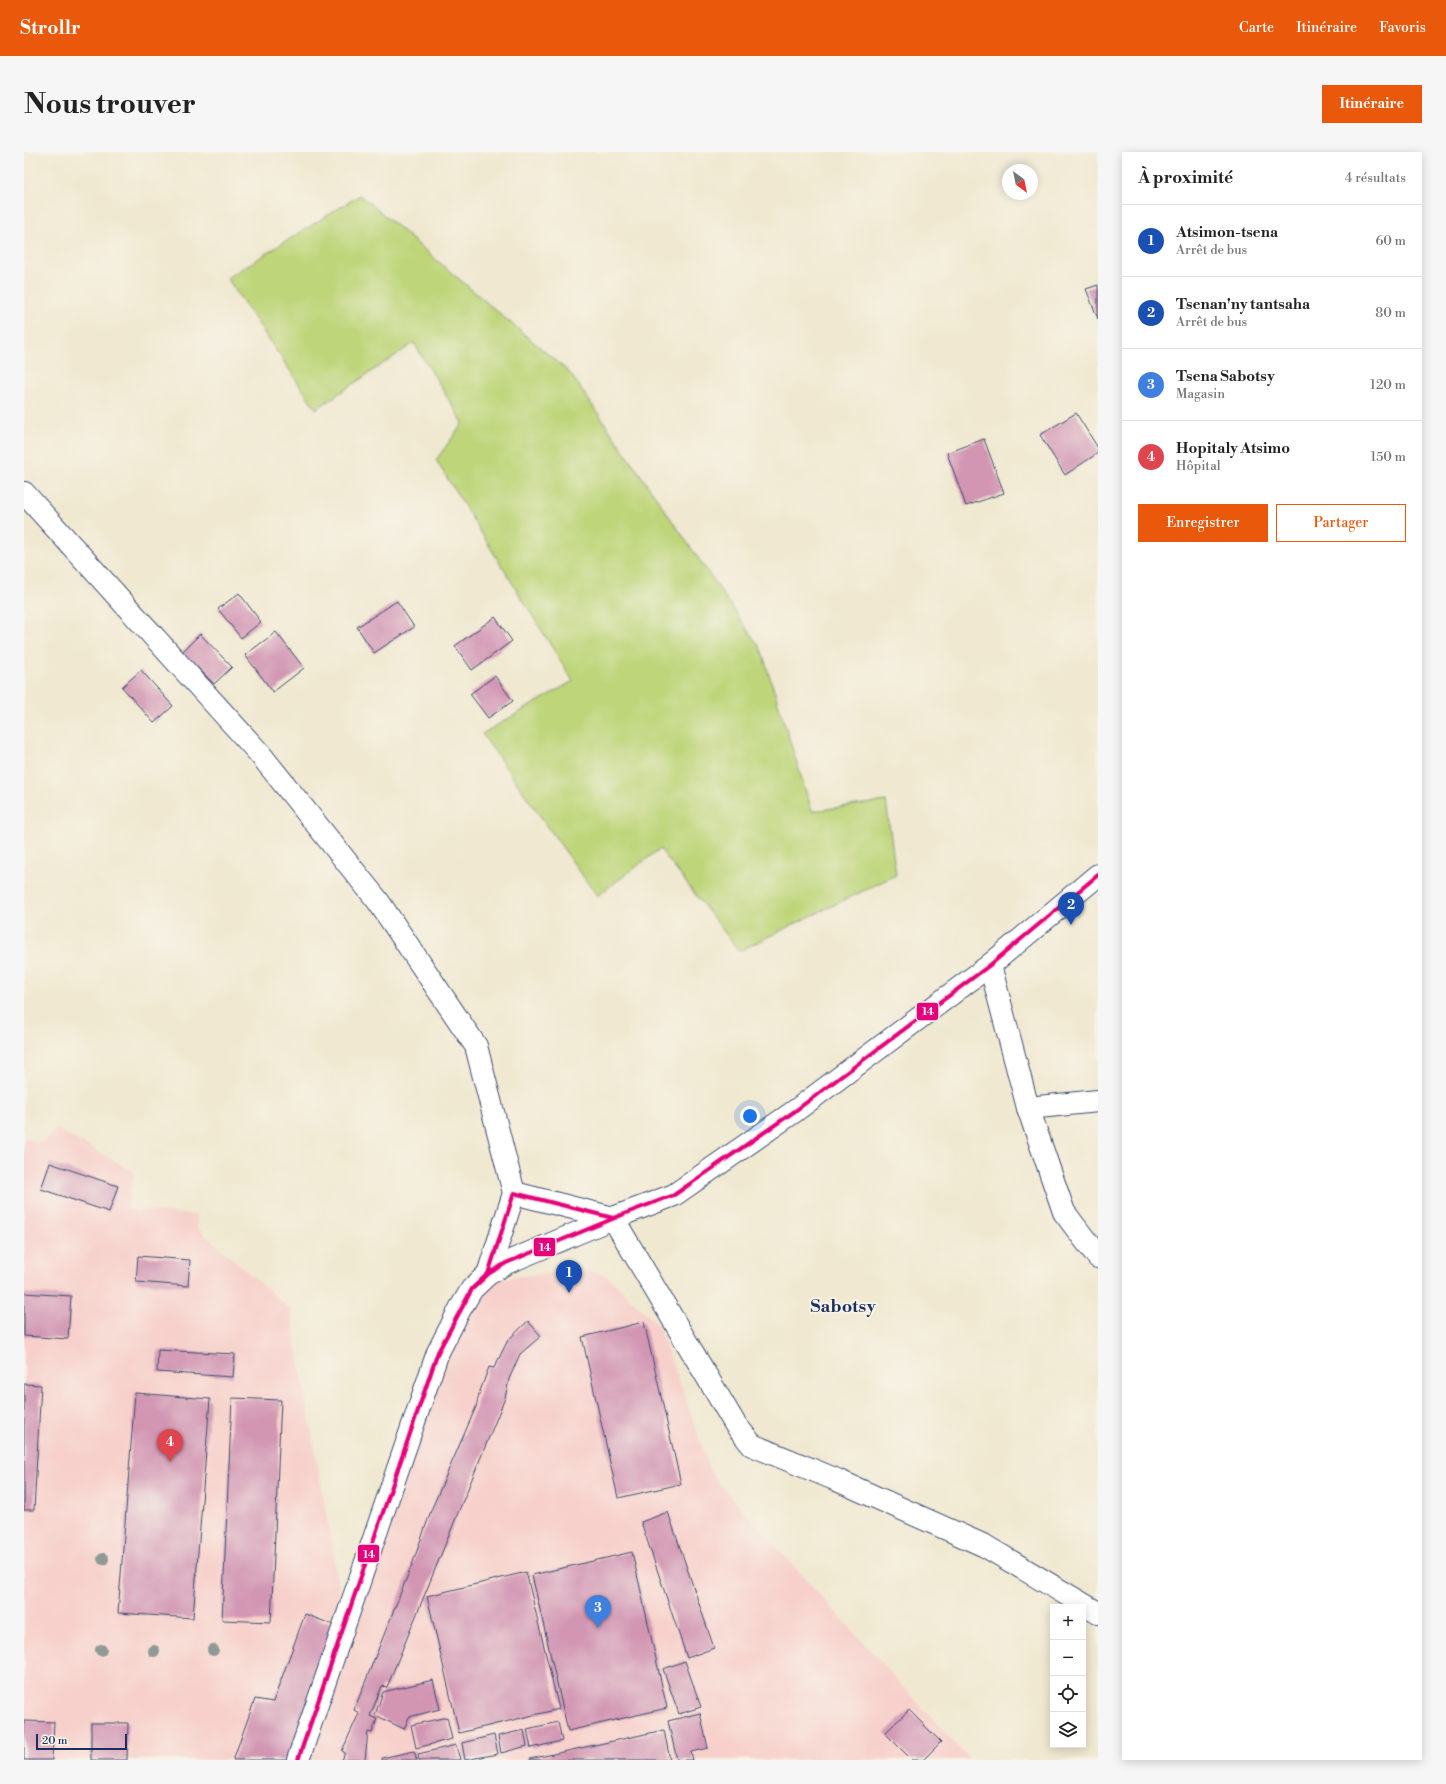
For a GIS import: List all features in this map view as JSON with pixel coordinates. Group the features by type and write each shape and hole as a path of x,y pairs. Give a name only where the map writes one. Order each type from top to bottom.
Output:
{"street":[{"path":"24,493 260,754 378,900 476,1046 514,1193 488,1274"},
{"path":"298,1760 438,1352 472,1289 488,1274 506,1263 613,1218 674,1195 795,1111 990,965 1098,875"},
{"path":"990,965 1028,1108 1064,1212 1098,1257"},
{"path":"1028,1108 1098,1101"},
{"path":"514,1193 613,1218 734,1424 752,1445 837,1480 985,1546 1098,1613"}],"shaded area":[{"path":"57,1129 134,1172 127,1209 197,1215 197,1228 290,1309 344,1615 288,1760 24,1760 24,1138 42,1143"},
{"path":"581,1269 607,1276 657,1324 683,1392 711,1473 731,1497 970,1760 295,1760 468,1306 496,1279"}],"green space":[{"path":"360,195 570,373 761,649 812,811 886,801 896,875 739,951 660,849 597,896 482,734 573,681 436,460 463,423 414,343 316,409 227,278"}],"building":[{"path":"1098,285 1098,319 1086,289"},
{"path":"1076,413 1098,448 1098,453 1065,475 1040,435"},
{"path":"984,439 1004,493 966,506 947,453"},
{"path":"239,593 261,622 241,638 218,609"},
{"path":"397,601 414,627 374,653 357,627"},
{"path":"495,617 512,641 472,670 455,646"},
{"path":"276,632 304,668 273,692 245,655"},
{"path":"200,634 232,667 214,684 182,652"},
{"path":"141,670 173,706 154,723 122,687"},
{"path":"495,676 513,701 488,718 470,694"},
{"path":"50,1163 118,1186 109,1212 41,1189"},
{"path":"138,1256 190,1260 188,1286 136,1282"},
{"path":"24,1293 71,1296 68,1339 24,1336"},
{"path":"528,1321 541,1336 520,1354 509,1379 505,1398 387,1687 382,1686 370,1716 377,1719 372,1733 368,1732 365,1760 342,1760 345,1753 342,1751 359,1713 354,1710 413,1562 432,1508 476,1407 489,1367 494,1368 508,1340"},
{"path":"644,1322 681,1484 618,1498 582,1337"},
{"path":"158,1350 235,1354 233,1377 157,1372"},
{"path":"24,1384 41,1385 34,1510 24,1510"},
{"path":"135,1393 210,1399 193,1618 118,1613"},
{"path":"232,1398 281,1400 271,1622 222,1620"},
{"path":"668,1512 714,1648 687,1658 641,1522"},
{"path":"632,1552 667,1708 568,1731 532,1575"},
{"path":"526,1572 559,1709 459,1733 427,1596"},
{"path":"305,1614 341,1628 290,1760 233,1760 255,1699 273,1702"},
{"path":"685,1661 701,1707 679,1714 663,1669"},
{"path":"433,1680 440,1709 409,1717 404,1729 375,1715 383,1692"},
{"path":"909,1710 941,1742 923,1760 912,1760 885,1733"},
{"path":"700,1713 708,1748 691,1752 693,1760 677,1760 668,1721"},
{"path":"447,1717 452,1739 416,1748 411,1725"},
{"path":"24,1721 54,1722 52,1760 24,1760"},
{"path":"558,1722 562,1741 531,1748 527,1729"},
{"path":"91,1723 128,1723 127,1760 91,1760"},
{"path":"524,1730 527,1746 501,1753 498,1736"},
{"path":"664,1730 670,1760 530,1760 530,1759"},
{"path":"494,1735 498,1754 465,1760 462,1743"},
{"path":"456,1745 460,1760 419,1760 418,1754"},
{"path":"414,1751 417,1760 382,1760 382,1758"}],"transit line":[{"name":"14","path":"298,1760 438,1352 472,1289 488,1274 514,1193 613,1218 674,1195 795,1111 990,965 1098,875"},
{"name":"14","path":"473,1288 488,1274 506,1263 622,1215"}],"place":[{"name":"Tsenan'ny tantsaha","path":"1071,925"},
{"name":"Atsimon-tsena","path":"569,1293"},
{"name":"Hopitaly Atsimo","path":"170,1462"},
{"name":"Tsena Sabotsy","path":"598,1628"}],"district":[{"name":"Sabotsy","path":"843,1306"}]}
